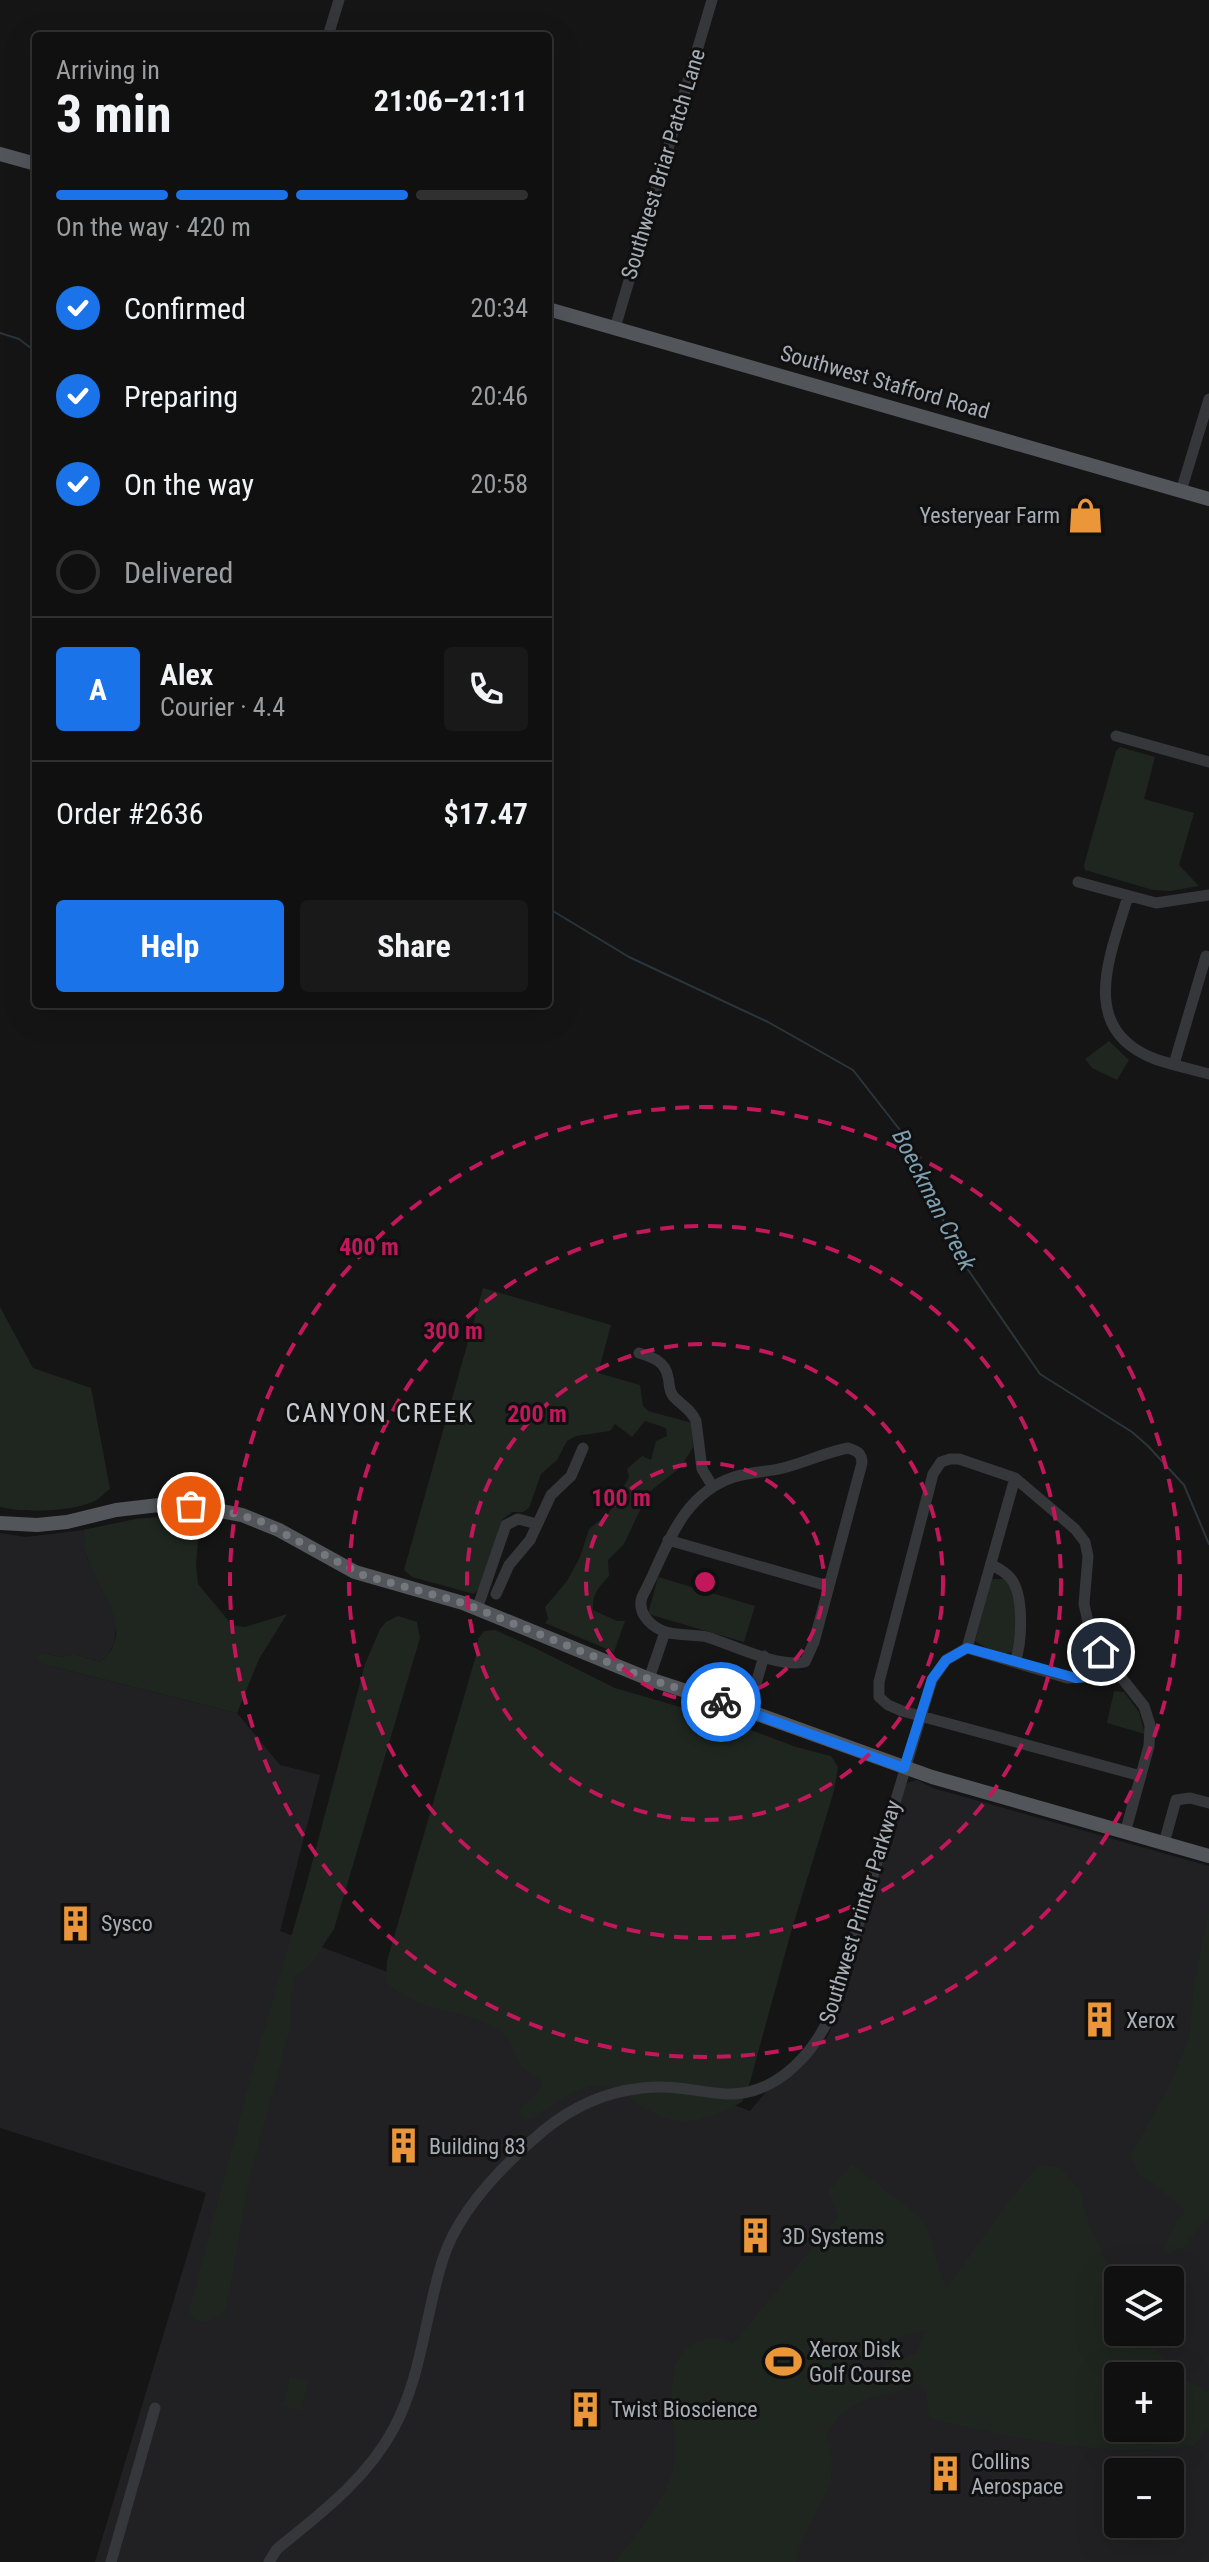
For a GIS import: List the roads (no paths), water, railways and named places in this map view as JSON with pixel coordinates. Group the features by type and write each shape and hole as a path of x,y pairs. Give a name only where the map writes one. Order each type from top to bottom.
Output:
{"main road":[{"path":"0,154 32,163"},
{"name":"Southwest Stafford Road","path":"552,310 1209,499"},
{"path":"0,1523 37,1525 67,1522 133,1507 159,1505 211,1508 269,1525 363,1575 477,1609 649,1679 748,1711 904,1768 1209,1856"}],"street":[{"path":"329,32 339,0"},
{"name":"Southwest Briar Patch Lane","path":"615,328 712,0"},
{"path":"1181,491 1209,399"},
{"path":"1116,736 1209,762"},
{"path":"1078,882 1163,903 1209,895"},
{"path":"1128,896 1106,969 1104,1000 1114,1027 1133,1046 1155,1059 1209,1074"},
{"path":"1174,1064 1206,956"},
{"path":"639,1353 662,1364 669,1378 669,1390 693,1414 702,1469 713,1487"},
{"path":"496,1594 509,1565 530,1540 551,1495 571,1476 583,1448"},
{"path":"848,1448 862,1457 814,1642 805,1662 797,1664 705,1637 665,1632 644,1616 640,1603 668,1540 681,1518 713,1487 734,1477 801,1464 848,1448"},
{"path":"1125,1833 1141,1776 1150,1739 1148,1718 1144,1706 1096,1645 1086,1618 1084,1597 1088,1556 1085,1542 1075,1529 1015,1478 959,1459 941,1462 936,1467 910,1559 878,1690 883,1702 921,1716 1141,1776"},
{"path":"1015,1478 967,1648 1076,1678 1085,1677 1110,1664"},
{"path":"477,1609 506,1525 518,1519 537,1524"},
{"path":"668,1540 828,1586"},
{"path":"992,1565 1005,1572 1015,1586 1021,1642 1015,1662"},
{"path":"649,1679 665,1632"},
{"name":"Southwest Printer Parkway","path":"269,2562 277,2549 352,2485 388,2440 408,2395 448,2245 470,2209 513,2159 543,2131 593,2100 625,2090 651,2087 727,2094 745,2092 776,2080 814,2046 826,2028 835,2002 935,1674 946,1660 967,1648"},
{"path":"748,1711 764,1656"},
{"path":"1164,1843 1176,1800 1190,1798 1209,1803"},
{"path":"111,2562 155,2408"}],"waterway":[{"name":"Boeckman Creek","path":"0,333 19,339 32,349"},
{"name":"Boeckman Creek","path":"552,910 629,957 768,1022 853,1070 903,1134 962,1261 1040,1374 1132,1432 1148,1446 1184,1485 1209,1544"}],"place":[{"name":"Yesteryear Farm","path":"1086,515"},
{"name":"Sysco","path":"75,1923"},
{"name":"Xerox","path":"1100,2020"},
{"name":"Building 83","path":"403,2146"},
{"name":"3D Systems","path":"756,2236"},
{"name":"Xerox Disk Golf Course","path":"783,2362"},
{"name":"Twist Bioscience","path":"585,2409"},
{"name":"Collins Aerospace","path":"945,2474"}],"district":[{"name":"CANYON CREEK","path":"380,1413"}]}
